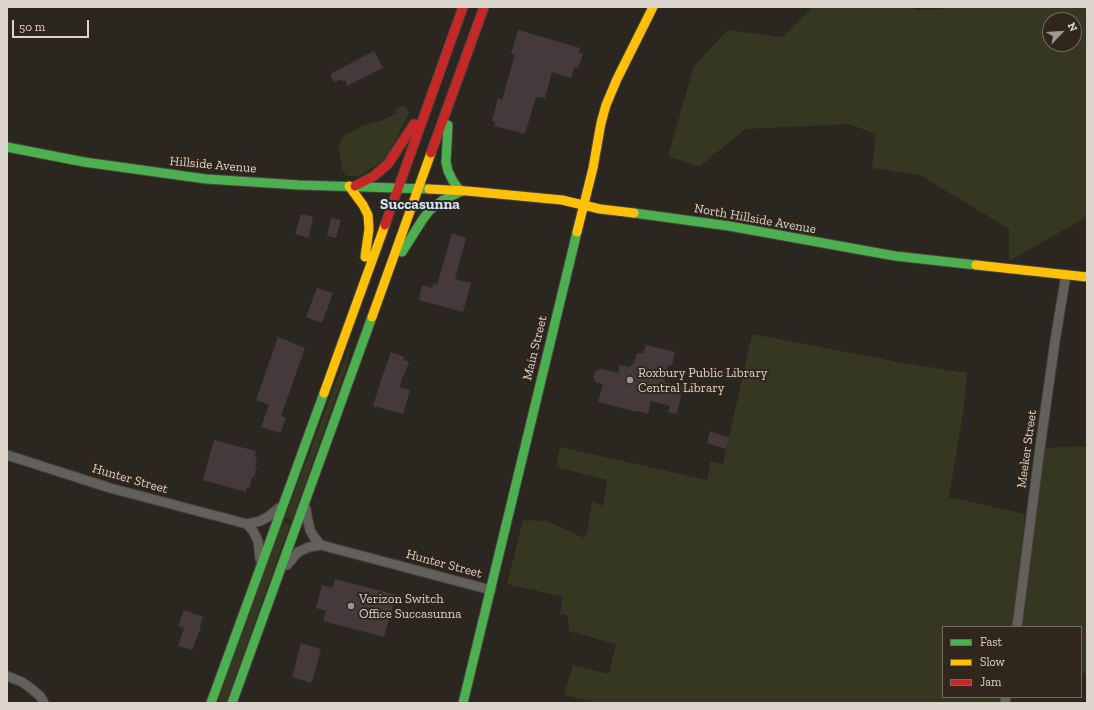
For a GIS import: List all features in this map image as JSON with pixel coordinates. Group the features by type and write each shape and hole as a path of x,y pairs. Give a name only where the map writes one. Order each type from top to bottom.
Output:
{"main road":[{"path":"211,703 463,7"},
{"path":"232,703 484,7"},
{"name":"Main Street","path":"463,703 584,205 601,123 606,105 617,79 653,7"},
{"path":"384,283 430,210 443,200 462,191 453,181 448,171 446,162 451,100"},
{"path":"360,293 368,241 369,220 366,209 352,186 374,176 388,164 416,121 428,106"},
{"name":"Hillside Avenue","path":"7,147 84,162 206,179 299,185 418,188"},
{"name":"North Hillside Avenue","path":"418,188 562,200 600,209 729,226 895,256 1087,277"}],"street":[{"name":"Meeker Street","path":"1017,626 1041,441 1066,275"},
{"name":"Hunter Street","path":"7,455 110,488 247,524"},
{"path":"307,495 306,510 310,530 321,545"},
{"path":"247,524 260,521 273,514 284,501"},
{"path":"247,524 253,530 258,541 261,567"},
{"name":"Hunter Street","path":"321,545 491,590"},
{"path":"278,577 298,552 309,547 321,545"},
{"path":"7,676 28,686 40,696 44,703"}],"green space":[{"path":"813,7 910,7 917,10 971,7 1087,7 1087,217 1009,261 1009,229 920,175 872,168 876,134 849,124 746,129 699,167 668,156 694,66 728,30 782,37"},
{"path":"406,106 409,113 387,159 359,176 345,175 342,169 339,151 339,145 342,138 348,133 357,130 362,126 381,121 397,113 395,109"},
{"path":"752,334 903,363 967,373 963,413 949,497 1025,514 1012,626 942,626 942,698 1002,698 1001,703 597,703 564,695 573,665 609,674 616,644 569,631 568,617 560,614 563,597 507,584 523,520 547,521 584,538 587,533 592,502 603,506 607,480 556,467 560,447 707,480 711,461 723,464"},
{"path":"351,342 347,366 292,520 285,517"},
{"path":"1087,446 1087,673 1082,673 1082,626 1023,626 1033,517 1043,448"},
{"path":"283,521 290,524 226,703 217,703"}],"building":[{"path":"518,30 580,48 578,52 583,54 578,68 574,67 571,78 552,72 545,98 536,97 525,134 495,126 495,122 492,121 498,98 502,100 515,54 511,54"},
{"path":"374,51 383,68 347,86 345,80 342,81 341,79 334,82 330,74"},
{"path":"301,214 313,217 309,238 295,234"},
{"path":"331,218 341,220 336,238 327,236"},
{"path":"452,233 466,238 455,279 471,283 463,312 419,300 422,285 432,288 433,284 437,285"},
{"path":"317,288 333,293 322,323 306,317"},
{"path":"278,337 305,348 281,416 286,418 280,433 261,427 269,405 256,400"},
{"name":"Roxbury Public Library Central Library","path":"646,345 675,352 672,365 668,365 664,382 683,387 677,414 668,412 670,406 651,401 648,414 598,402 603,384 596,383 593,377 595,372 600,369 619,373 619,365 629,367 634,363 637,353 643,354"},
{"path":"391,352 404,357 403,360 409,362 399,387 410,390 403,414 373,406"},
{"path":"710,431 729,438 726,449 707,443"},
{"path":"214,440 256,451 255,456 257,457 255,467 257,467 254,478 252,477 250,488 247,487 246,492 203,480"},
{"path":"335,579 396,595 384,637 323,621 326,611 316,608 322,585 332,588"},
{"path":"184,610 203,617 201,627 192,650 178,646 184,628 178,626"},
{"path":"301,643 321,649 311,683 292,677"}],"traffic: fast":[{"path":"402,252 430,210 443,200 462,191 453,181 448,171 446,162 448,125"},
{"path":"7,147 84,162 206,179 299,185 429,189"},
{"path":"634,213 729,226 895,256 976,265"},
{"path":"463,703 577,232"},
{"path":"232,703 372,317"},
{"path":"211,703 324,393"}],"traffic: slow":[{"path":"577,232 593,168 601,123 606,105 617,79 653,7"},
{"path":"372,317 431,153"},
{"path":"349,186 363,205 368,215 369,229 365,257"},
{"path":"429,189 562,200 600,209 634,213"},
{"path":"324,393 385,225"},
{"path":"976,265 1087,277"}],"traffic: jam":[{"path":"385,225 463,7"},
{"path":"431,153 484,7"},
{"path":"355,186 374,176 388,164 414,124"}],"place":[{"name":"Roxbury Public Library Central Library","path":"630,380"},
{"name":"Verizon Switch Office Succasunna","path":"351,606"}],"district":[{"name":"Succasunna","path":"420,205"}]}
